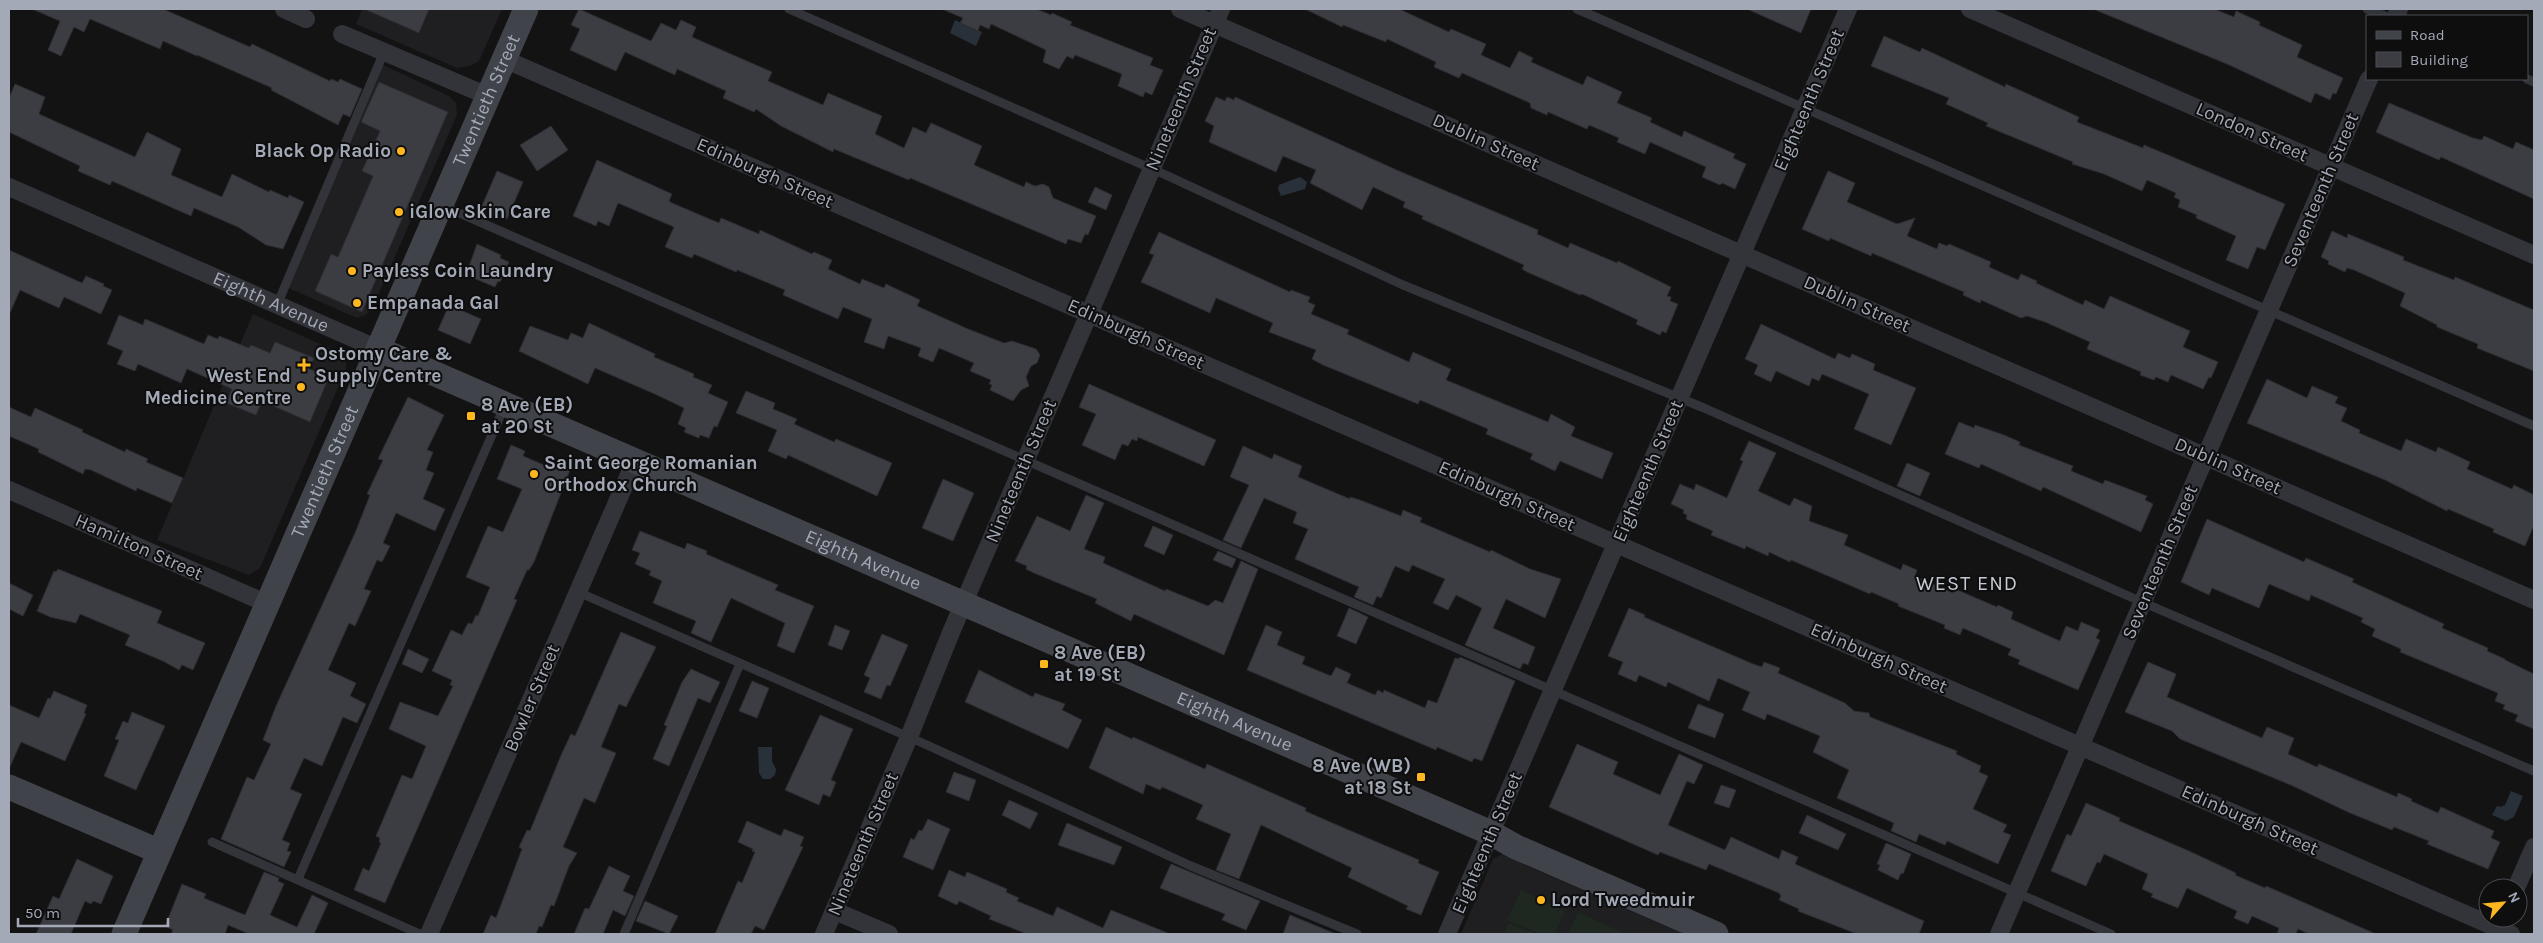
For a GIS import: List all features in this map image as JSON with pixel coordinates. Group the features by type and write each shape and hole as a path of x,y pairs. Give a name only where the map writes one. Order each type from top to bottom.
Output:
{"street":[{"path":"284,9 306,19"},
{"name":"Twentieth Street","path":"124,934 158,851 268,604 526,9"},
{"name":"Dublin Street","path":"1180,9 1218,16 1742,254 2534,600"},
{"name":"Eighteenth Street","path":"1447,934 1848,9"},
{"name":"London Street","path":"1970,9 2534,255"},
{"name":"Nineteenth Street","path":"824,934 909,737 963,604 1218,16"},
{"path":"342,34 488,96"},
{"name":"Edinburgh Street","path":"504,59 2502,929"},
{"name":"Seventeenth Street","path":"1999,934 2369,80"},
{"name":"Eighth Avenue","path":"9,187 1491,833 1516,847 1716,934"},
{"name":"Bowler Street","path":"429,934 634,461"},
{"name":"Hamilton Street","path":"9,490 268,604"},
{"path":"9,787 158,851"},
{"path":"2520,878 2534,847"},
{"path":"835,911 889,934"}],"lane":[{"path":"788,9 1151,169 1403,285 1679,399 2534,771"},
{"path":"1577,9 2534,426"},
{"path":"2367,9 2382,15"},
{"path":"277,305 384,52"},
{"path":"440,205 2111,934"},
{"path":"298,880 506,404"},
{"path":"578,592 909,737 1191,866 1357,934"},
{"path":"624,934 740,664"},
{"path":"212,842 420,934"}],"shaded area":[{"path":"362,9 502,9 479,61 470,66 457,68 356,24"},
{"path":"955,20 982,32 976,46 950,33"},
{"path":"381,64 449,96 456,103 457,115 372,309 365,315 357,318 284,286"},
{"path":"1300,177 1307,182 1305,189 1281,196 1278,189 1279,185"},
{"path":"253,314 338,352 346,362 346,369 260,568 249,575 157,540"},
{"path":"758,747 772,747 772,761 776,769 775,775 770,779 763,779 759,773"},
{"path":"2511,791 2523,796 2514,817 2506,821 2492,815 2497,806 2505,805"},
{"name":"Lord Tweedmuir","path":"1504,853 1527,866 1685,934 1461,934 1493,859"},
{"path":"1521,890 1565,911 1555,934 1540,934 1507,920"},
{"path":"1578,912 1626,934 1568,934"},
{"path":"1508,923 1537,934 1504,934"}],"building":[{"path":"32,9 163,9 250,47 252,44 330,81 331,79 338,82 340,79 362,89 350,117 343,114 338,125 271,90 272,88 197,55 163,41 160,49 90,19 84,32 74,27 61,56 48,50 60,21"},
{"path":"364,9 429,9 419,33"},
{"path":"579,9 651,41 661,23 676,30 681,20 696,27 692,37 772,72 768,81 823,105 828,93 882,116 875,134 904,148 913,127 926,133 931,123 982,146 974,165 1024,187 1026,182 1035,186 1043,184 1049,187 1053,198 1096,216 1088,235 1085,234 1081,243 1068,239 1066,244 910,178 909,180 834,149 833,152 781,126 756,109 754,112 723,98 726,91 677,69 675,75 625,52 616,71 570,50 580,29 571,25"},
{"path":"942,9 1036,9 1051,15 1052,13 1072,22 1070,25 1153,58 1150,65 1163,70 1152,95 1145,92 1143,97 1118,86 1122,74 1075,55 1073,59 1067,56 1059,69 1043,62 1046,50 991,24 989,29 980,25 978,31 960,23 963,18"},
{"path":"1305,9 1399,9 1449,32 1451,29 1486,44 1481,55 1510,68 1519,51 1533,58 1531,62 1583,85 1587,76 1622,92 1617,103 1652,118 1650,122 1682,137 1684,131 1735,154 1733,158 1746,164 1735,189 1722,183 1720,185 1702,177 1706,167 1650,142 1645,154 1617,142 1619,138 1589,125 1587,129 1548,112 1547,115 1531,108 1530,103 1462,73 1459,78 1434,67 1436,62 1387,39 1386,42 1343,25 1342,27"},
{"path":"1747,9 1811,9 1801,33"},
{"path":"2093,9 2214,9 2234,17 2236,11 2260,22 2259,25 2302,45 2297,57 2343,78 2336,94 2333,93 2330,100 2315,93 2311,103 2227,64"},
{"path":"1884,36 1920,52 1922,48 2005,87 2006,84 2079,117 2077,122 2143,148 2144,145 2285,204 2265,250 2257,247 2248,269 2226,260 2236,236 2196,218 2197,215 2178,207 2180,200 2174,197 2176,193 2147,180 2142,191 2104,174 2072,164 2073,162 1986,126 1988,123 1946,104 1949,98 1871,66"},
{"path":"379,82 448,112 362,312 315,291 331,254 338,257 373,176 362,171 380,131 361,122"},
{"path":"15,84 45,97 39,114 135,157 147,132 181,149 171,175 222,197 232,174 269,192 270,190 288,198 289,195 304,202 283,249 266,245 238,227 194,208 191,216 112,181 110,185 78,171 80,166 9,132 9,98"},
{"path":"1216,97 1225,101 1227,97 1234,100 1235,97 1399,171 1538,230 1537,234 1568,248 1570,243 1617,263 1618,261 1671,287 1667,296 1671,297 1670,301 1678,304 1666,333 1662,331 1660,335 1636,324 1638,320 1582,294 1580,295 1527,272 1522,269 1524,265 1422,219 1423,216 1403,207 1405,202 1373,187 1362,210 1310,183 1316,170 1283,156 1276,172 1209,142 1214,126 1205,121"},
{"path":"2389,103 2473,138 2482,140 2484,136 2513,149 2516,142 2534,150 2534,199 2441,157 2439,160 2376,132"},
{"path":"551,126 568,150 537,171 520,145"},
{"path":"597,160 672,194 669,201 672,203 719,223 721,218 759,234 760,230 812,254 814,252 832,260 828,269 860,284 862,279 884,288 886,284 920,300 917,306 968,329 1004,343 1012,341 1036,349 1040,355 1037,363 1031,366 1026,377 1029,386 1021,390 1013,401 990,390 992,385 989,384 991,380 970,371 974,363 939,348 933,362 918,356 921,348 888,336 884,349 864,342 872,319 843,307 838,319 783,295 785,290 737,270 736,272 694,254 692,258 665,247 674,227 618,203 609,226 598,221 596,226 573,216"},
{"path":"497,171 523,182 507,219 481,208"},
{"path":"1828,171 1855,183 1847,202 1897,224 1915,218 1907,236 1937,249 1939,243 1947,246 1949,244 1991,262 1989,267 2018,280 2021,274 2083,305 2085,300 2104,309 2110,296 2190,331 2183,347 2218,362 2211,378 2209,377 2203,389 2171,375 2168,382 2156,377 2154,380 2140,375 2141,372 2087,349 2090,342 2045,322 2027,316 2021,318 1981,300 1980,303 1963,295 1964,292 1872,253 1871,256 1830,238 1829,241 1802,229"},
{"path":"1095,187 1112,195 1106,210 1088,202"},
{"path":"2332,231 2347,238 2348,234 2404,257 2403,260 2454,280 2455,277 2534,310 2534,371 2477,348 2478,344 2437,327 2437,325 2400,306 2405,293 2354,270 2347,268 2345,272 2328,264 2329,261 2321,257"},
{"path":"1159,232 1290,292 1291,290 1310,297 1308,302 1315,305 1311,314 1349,330 1347,334 1409,362 1413,352 1451,369 1446,380 1548,422 1551,414 1575,427 1571,436 1613,453 1602,479 1560,461 1555,471 1530,459 1533,454 1486,434 1488,429 1420,400 1418,404 1323,365 1312,359 1316,350 1269,332 1273,323 1216,298 1210,313 1141,282 1154,255 1149,253"},
{"path":"477,244 501,255 500,258 509,262 500,282 498,281 495,287 466,275"},
{"path":"9,250 82,283 86,276 104,284 103,286 112,290 101,314 64,297 59,308 20,290 9,315"},
{"path":"449,305 481,319 470,344 438,330"},
{"path":"119,315 143,325 145,319 204,344 208,335 218,339 219,336 249,348 251,345 270,353 275,342 314,358 309,369 329,377 310,422 262,401 256,415 226,403 232,389 187,369 181,383 138,364 135,371 117,364 123,351 107,344"},
{"path":"589,323 655,354 654,357 694,374 693,377 712,385 708,393 728,402 717,427 714,426 709,438 700,435 699,438 684,432 686,428 678,424 684,408 657,395 595,368 588,384 519,351 530,326 568,340 571,333 583,338"},
{"path":"1761,324 1835,359 1838,353 1850,358 1852,354 1875,364 1873,370 1916,388 1891,445 1854,429 1869,394 1822,374 1819,381 1812,378 1809,386 1776,371 1771,382 1754,374 1758,365 1745,359"},
{"path":"2267,379 2307,398 2312,386 2338,397 2335,403 2347,408 2341,421 2360,430 2359,433 2401,451 2406,439 2436,452 2438,447 2470,462 2467,469 2512,489 2514,485 2534,495 2534,525 2525,546 2493,532 2494,529 2448,509 2447,511 2385,480 2247,423"},
{"path":"1089,384 1216,440 1204,466 1138,437 1137,441 1132,439 1128,446 1122,444 1115,460 1082,445 1096,414 1079,407"},
{"path":"746,391 775,403 773,409 797,419 794,424 834,442 836,439 892,463 877,496 788,455 786,459 768,451 777,430 736,413"},
{"path":"408,397 444,415 427,450 433,452 426,470 434,473 423,499 445,509 435,531 396,513 383,543 390,546 382,562 377,560 364,589 371,591 355,626 349,623 328,670 356,683 350,696 366,704 357,723 343,717 322,766 304,758 290,789 302,794 282,840 290,843 287,851 291,852 284,867 221,839 247,777 254,780 271,744 263,740 276,706 355,533 370,495 367,494 383,460 378,459"},
{"path":"9,407 31,417 35,408 125,452 126,449 148,459 146,462 183,478 172,503 137,488 136,491 91,470 85,469 83,474 38,452 39,449 9,436"},
{"path":"1959,422 1974,428 1975,425 2004,435 2020,442 2019,445 2073,466 2071,471 2103,484 2105,480 2147,496 2145,500 2153,504 2141,532 2043,487 2041,491 1981,464 1979,468 1945,454"},
{"path":"1749,441 1776,453 1758,491 1790,506 1794,498 1812,506 1809,521 1848,535 1844,545 1901,570 1903,564 1917,570 1915,576 1953,593 1955,589 1997,607 1998,605 2013,612 2011,619 2060,641 2066,626 2078,631 2081,622 2100,630 2096,638 2100,640 2078,690 2018,664 2020,660 2008,655 2011,649 1963,628 1960,635 1944,628 1945,625 1898,606 1899,604 1871,592 1870,594 1769,552 1768,556 1746,546 1745,549 1711,535 1713,531 1686,519 1687,515 1683,513 1684,510 1671,504 1680,484 1694,490 1696,484 1727,498 1743,461 1740,460"},
{"path":"511,445 525,451 523,456 551,468 553,463 570,470 534,562 529,570 527,570 514,599 517,600 385,903 354,890 363,868 369,871 381,843 379,842 380,838 376,836 402,775 412,779 426,746 389,729 400,702 438,716 453,686 450,685 452,680 432,671 451,630 462,635 468,623 472,624 476,615 478,616 490,587 466,577 488,526 503,532 522,489 497,479"},
{"path":"1243,446 1272,459 1274,454 1302,466 1298,477 1350,499 1350,497 1360,500 1401,516 1403,510 1422,518 1420,522 1490,552 1491,550 1530,569 1561,579 1545,618 1506,599 1493,628 1535,647 1528,665 1523,663 1520,669 1465,645 1482,608 1456,595 1448,610 1433,603 1445,579 1412,565 1409,572 1395,566 1381,598 1377,596 1373,605 1354,597 1359,587 1295,559 1308,529 1293,523 1297,512 1264,498 1241,548 1223,540 1249,485 1230,477"},
{"path":"1907,463 1930,473 1920,496 1897,486"},
{"path":"943,479 974,493 953,541 922,528"},
{"path":"1086,495 1104,503 1084,549 1105,557 1103,563 1165,591 1166,589 1208,606 1215,600 1223,603 1241,561 1258,569 1224,655 1134,614 1131,621 1095,603 1097,599 1034,573 1026,569 1027,566 1015,561 1037,516 1070,531"},
{"path":"2207,519 2304,562 2306,558 2354,579 2352,582 2444,624 2442,628 2488,648 2487,651 2534,674 2534,729 2515,721 2518,715 2503,709 2505,705 2495,701 2498,693 2400,652 2401,649 2372,636 2375,629 2361,622 2363,618 2311,595 2309,601 2269,584 2259,608 2212,588 2209,595 2181,582"},
{"path":"1153,526 1173,535 1164,555 1144,546"},
{"path":"640,531 685,549 687,543 707,551 706,554 778,585 775,590 814,606 794,653 777,646 785,623 731,598 711,642 691,633 696,621 653,603 662,581 649,575 651,571 635,564 640,553 632,550"},
{"path":"1218,551 1236,559 1232,568 1213,560"},
{"path":"58,569 162,611 157,623 205,643 193,670 182,665 179,670 125,645 130,635 80,614 76,623 50,617 37,611 54,571 56,572"},
{"path":"9,583 33,595 23,616 9,609"},
{"path":"1349,608 1368,617 1356,644 1337,636"},
{"path":"1629,608 1645,615 1644,617 1753,664 1762,667 1764,662 1780,668 1778,673 1845,703 1854,711 1869,713 1870,717 1957,751 1956,754 1981,766 1979,772 1988,776 1973,809 2007,825 2003,832 2011,835 1998,864 1947,841 1945,845 1919,834 1916,842 1891,831 1894,823 1837,798 1849,770 1813,752 1820,736 1767,714 1765,720 1742,710 1750,692 1718,678 1709,701 1668,682 1666,687 1639,675 1636,682 1618,674 1623,662 1608,656"},
{"path":"835,625 850,631 842,650 828,645"},
{"path":"1266,625 1282,632 1277,645 1305,657 1302,664 1331,676 1336,667 1351,674 1347,683 1375,695 1378,690 1383,693 1384,690 1425,708 1428,700 1437,703 1455,658 1459,659 1460,657 1515,681 1482,761 1474,758 1472,762 1437,747 1436,750 1247,670"},
{"path":"621,632 656,647 626,707 619,704 601,747 616,753 595,803 584,798 563,847 577,853 569,866 554,906 551,905 542,927 539,926 536,934 483,934 491,915 496,918 522,849 519,847 527,830 530,831 562,753 571,734 575,736"},
{"path":"882,634 908,645 890,686 887,685 881,699 864,692 870,678 864,675"},
{"path":"408,649 429,659 422,673 402,664"},
{"path":"2148,662 2176,674 2167,697 2262,738 2267,727 2294,738 2288,754 2317,767 2319,764 2397,797 2398,793 2438,813 2441,807 2494,831 2491,838 2500,842 2488,869 2427,844 2429,841 2394,827 2392,830 2350,813 2293,786 2180,739 2172,731 2125,712"},
{"path":"691,669 720,682 710,703 698,698 669,766 653,759 667,726 664,725 682,682"},
{"path":"979,670 1033,697 1035,693 1065,704 1062,710 1082,720 1068,749 965,702"},
{"path":"752,681 769,688 757,718 739,711"},
{"path":"54,691 87,705 84,713 86,714 65,761 21,742 9,769 9,705 39,718 48,698 50,699"},
{"path":"1698,704 1724,714 1715,738 1688,728"},
{"path":"132,712 165,726 136,790 104,776 119,740 115,739 123,721 128,723"},
{"path":"820,715 853,729 831,780 836,782 830,797 823,794 819,805 785,790"},
{"path":"1106,727 1205,769 1207,764 1306,808 1305,811 1419,860 1418,863 1439,872 1421,915 1406,909 1408,906 1348,877 1352,868 1261,825 1239,879 1216,870 1231,834 1196,819 1203,805 1162,787 1160,790 1146,784 1143,794 1089,768"},
{"path":"1577,744 1618,762 1613,774 1660,795 1679,754 1703,765 1694,784 1687,781 1668,825 1725,850 1731,837 1779,859 1782,850 1798,857 1795,864 1924,921 1919,934 1857,934 1798,911 1799,909 1779,900 1781,896 1779,893 1709,864 1706,870 1660,852 1658,855 1549,807"},
{"path":"954,772 976,780 969,801 946,792"},
{"path":"1721,785 1736,790 1729,808 1714,803"},
{"path":"1009,800 1038,813 1030,829 1002,815"},
{"path":"2086,803 2120,818 2119,821 2236,873 2235,875 2265,888 2266,886 2376,934 2309,934 2298,929 2296,934 2277,934 2279,928 2252,916 2248,924 2234,918 2237,911 2187,888 2178,908 2151,897 2153,894 2142,889 2148,874 2104,854 2100,863 2097,862 2086,886 2051,871 2067,834 2071,836"},
{"path":"1807,815 1846,834 1838,850 1799,833"},
{"path":"928,819 950,829 933,870 903,857 911,838 914,840 919,830 922,831"},
{"path":"747,821 781,836 784,829 804,837 800,846 803,847 764,930 755,926 751,934 715,934 738,881 742,883 755,852 752,851 753,849 738,842"},
{"path":"1067,823 1122,847 1114,865 1058,845"},
{"path":"1886,843 1911,854 1903,874 1901,873 1898,880 1878,870 1880,865 1877,864"},
{"path":"77,859 113,876 101,904 93,901 91,904 85,901 71,934 36,934 53,896 59,899"},
{"path":"1171,864 1260,901 1246,930 1222,920 1225,914 1160,888"},
{"path":"609,866 630,876 623,891 634,896 625,916 613,910 603,934 574,934 585,908 589,909"},
{"path":"949,870 965,877 967,872 1007,889 1006,892 1019,898 1017,901 1053,916 1057,907 1103,928 1111,910 1170,934 1027,934 989,919 991,916 959,901 957,905 938,896"},
{"path":"264,872 279,878 278,881 284,884 270,915 297,927 312,895 328,903 314,934 249,934 228,925 225,934 171,934 173,930 165,926 182,884 206,894 204,898 245,915"},
{"path":"645,901 678,916 669,934 636,921"},
{"path":"1290,915 1336,934 1283,934"}],"place":[{"name":"Black Op Radio","path":"401,151"},
{"name":"iGlow Skin Care","path":"399,212"},
{"name":"Payless Coin Laundry","path":"352,271"},
{"name":"Empanada Gal","path":"357,303"},
{"name":"Ostomy Care & Supply Centre","path":"304,365"},
{"name":"West End Medicine Centre","path":"301,387"},
{"name":"8 Ave (EB) at 20 St","path":"471,416"},
{"name":"Saint George Romanian Orthodox Church","path":"534,474"},
{"name":"8 Ave (EB) at 19 St","path":"1044,664"},
{"name":"8 Ave (WB) at 18 St","path":"1421,777"},
{"name":"Lord Tweedmuir","path":"1541,900"}],"district":[{"name":"WEST END","path":"1967,583"}]}
